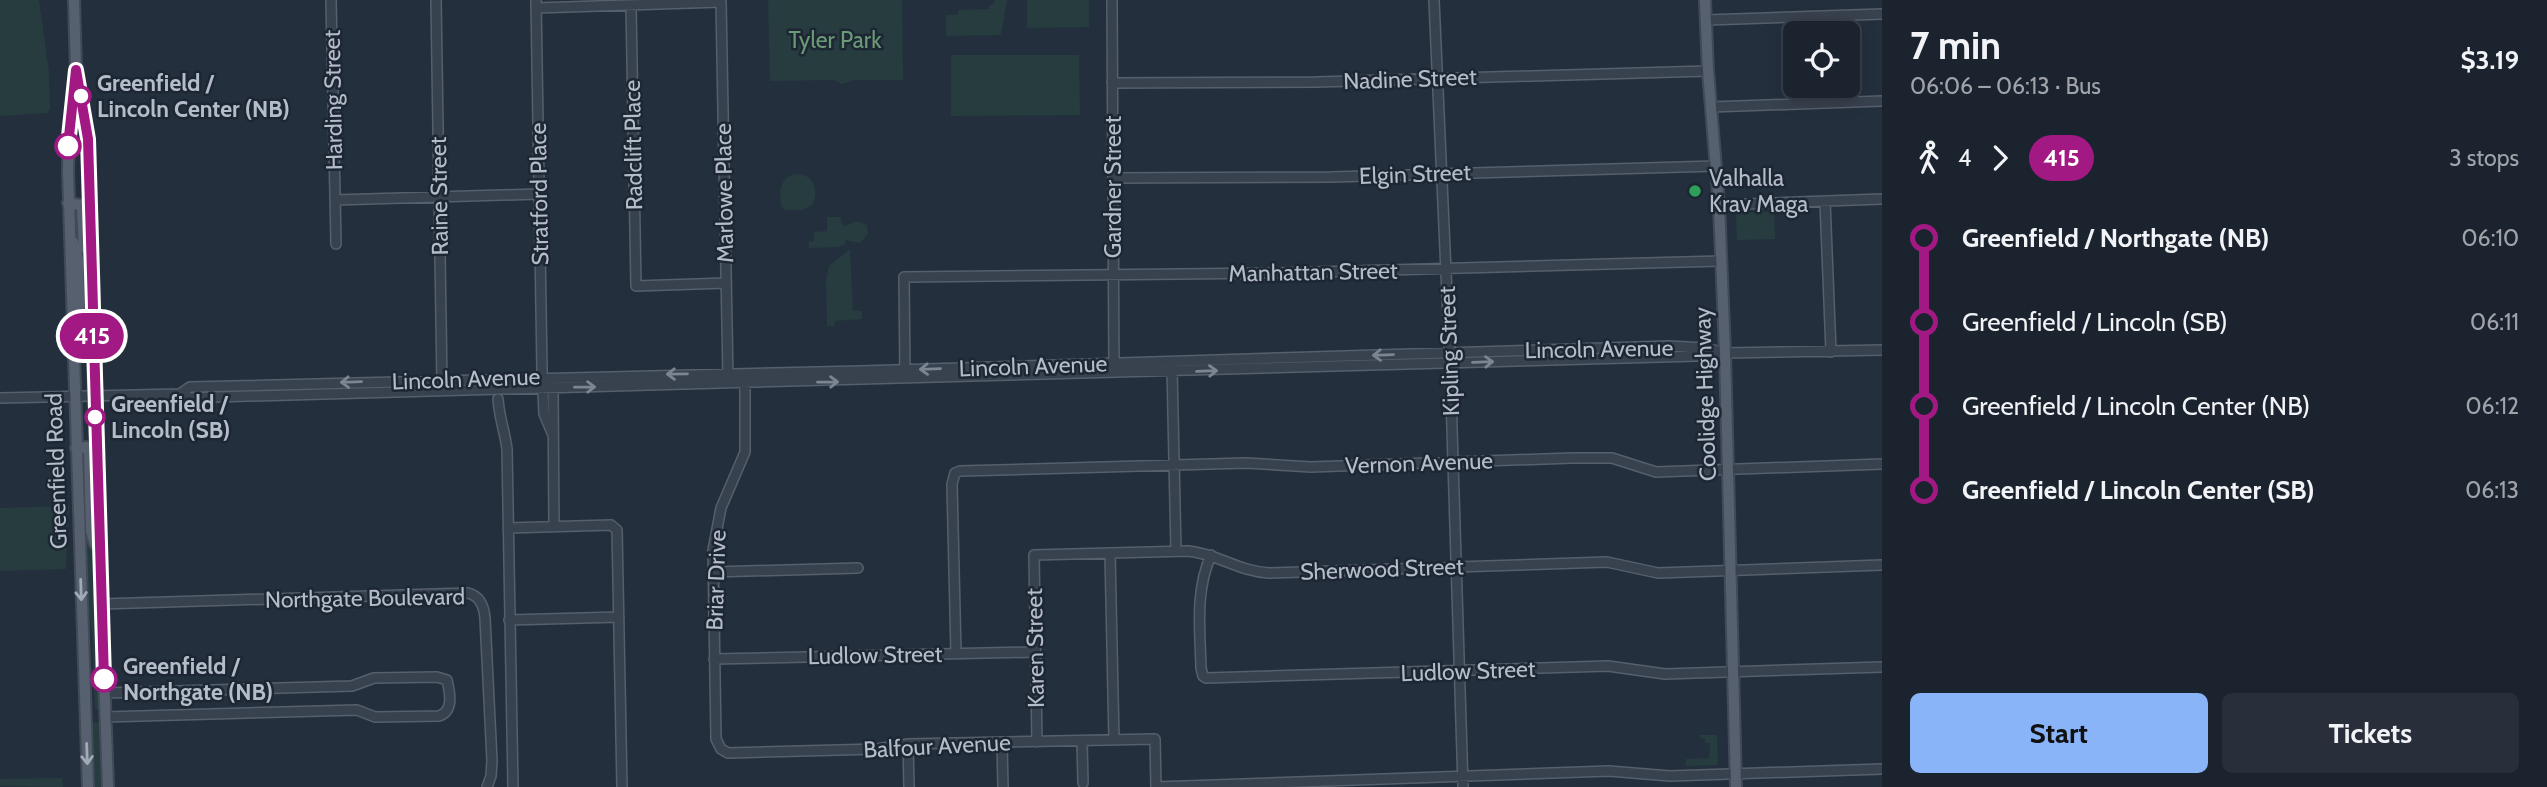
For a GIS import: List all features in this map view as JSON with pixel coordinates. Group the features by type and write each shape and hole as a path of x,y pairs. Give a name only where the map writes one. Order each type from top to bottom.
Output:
{"main road":[{"name":"Greenfield Road","path":"74,0 76,70 69,131 68,203 88,787"},
{"name":"Coolidge Highway","path":"1705,0 1726,353 1735,787"},
{"name":"Greenfield Road","path":"76,70 88,139 92,337 108,787"},
{"path":"68,203 77,203 82,208 86,276 91,288"},
{"path":"69,229 78,259 80,333 83,339 92,337"},
{"path":"76,449 86,447 89,452 91,531 100,560"},
{"path":"84,689 92,699 94,715 105,718"}],"street":[{"name":"Harding Street","path":"331,0 336,244"},
{"name":"Raine Street","path":"436,0 443,391"},
{"name":"Gardner Street","path":"1112,0 1114,374"},
{"name":"Kipling Street","path":"1434,0 1450,363 1463,787"},
{"path":"536,4 721,2"},
{"name":"Marlowe Place","path":"721,2 728,384"},
{"name":"Stratford Place","path":"536,4 543,377 548,388 544,414 553,435 554,527"},
{"name":"Radclift Place","path":"631,5 636,286 726,283"},
{"path":"1706,20 1882,14"},
{"name":"Nadine Street","path":"1112,83 1317,82 1708,71"},
{"path":"1711,107 1882,100"},
{"name":"Elgin Street","path":"1113,178 1441,174 1716,166"},
{"path":"335,200 539,194"},
{"path":"1719,205 1882,198"},
{"path":"1825,201 1831,352"},
{"name":"Manhattan Street","path":"905,369 904,276 1446,269 1721,261"},
{"name":"Lincoln Avenue","path":"861,376 905,369 1669,346 1705,348 1726,353"},
{"path":"1726,353 1882,350"},
{"name":"Lincoln Avenue","path":"180,394 190,387 543,377 745,373 779,378 861,376 905,380 1726,353"},
{"path":"1172,362 1176,551"},
{"path":"905,369 905,380"},
{"name":"Briar Drive","path":"720,749 716,739 712,572 714,536 720,509 746,444 745,373"},
{"name":"Lincoln Avenue","path":"0,398 180,394 190,398 745,384 779,378"},
{"path":"498,400 507,449 513,787"},
{"name":"Vernon Avenue","path":"956,653 952,484 955,473 967,470 1246,464 1311,467 1612,458 1656,472 1882,464"},
{"path":"508,528 611,526 617,530 622,787"},
{"name":"Sherwood Street","path":"1034,555 1200,552 1241,569 1269,573 1607,562 1658,573 1882,565"},
{"path":"1110,553 1114,740"},
{"name":"Karen Street","path":"1034,555 1037,741"},
{"name":"Ludlow Street","path":"1211,555 1199,596 1201,668 1203,676 1211,679 1608,666 1665,674 1882,667"},
{"path":"712,572 858,568"},
{"name":"Northgate Boulevard","path":"102,604 468,593 475,595 481,601 485,618 492,761 487,787"},
{"path":"509,620 619,618"},
{"name":"Ludlow Street","path":"714,659 1035,652"},
{"path":"104,693 352,686 374,678 436,677 447,680 450,707 445,714 439,716 375,717 358,710 105,718"},
{"name":"Balfour Avenue","path":"720,749 728,753 877,749 908,744 1155,739 1156,787"},
{"path":"1082,740 1083,783"},
{"path":"1002,742 1003,787"},
{"path":"908,744 909,787"},
{"path":"1156,787 1609,771 1670,776 1882,769"}],"green space":[{"path":"0,0 39,0 49,72 50,109 47,113 0,116"},
{"name":"Tyler Park","path":"768,0 902,0 903,80 854,80 842,84 834,80 770,81"},
{"path":"995,0 1007,0 1001,35 946,36 946,15 958,15 958,10 989,9 989,5 993,5"},
{"path":"1027,0 1089,0 1089,27 1027,28"},
{"path":"951,55 1079,55 1080,115 951,116"},
{"path":"794,174 810,179 815,187 815,198 813,204 803,210 785,210 781,206 781,187 785,179"},
{"path":"1774,212 1775,239 1737,240 1736,213"},
{"path":"827,217 841,217 845,226 856,221 867,225 868,234 860,243 845,240 845,244 838,247 809,248 809,242 814,241 814,232 827,231"},
{"path":"850,249 853,310 862,311 862,319 835,321 834,326 827,326 826,280 829,266"},
{"path":"87,453 90,530 95,563 99,709 95,709 88,601 83,454"},
{"path":"69,506 66,569 0,571 0,508"},
{"path":"92,722 100,723 102,787 94,787"},
{"path":"1699,735 1717,735 1718,765 1686,766 1686,759 1709,758 1710,743 1705,743 1705,739"},
{"path":"62,778 63,787 0,786 0,779"}],"bus line":[{"name":"415","path":"68,146 76,70 88,139 104,679"}],"place":[{"name":"Greenfield / Lincoln Center (NB)","path":"81,96"},
{"name":"Valhalla Krav Maga","path":"1695,191"},
{"name":"Greenfield / Lincoln (SB)","path":"95,417"},
{"name":"Greenfield / Northgate (NB)","path":"104,679"}]}
